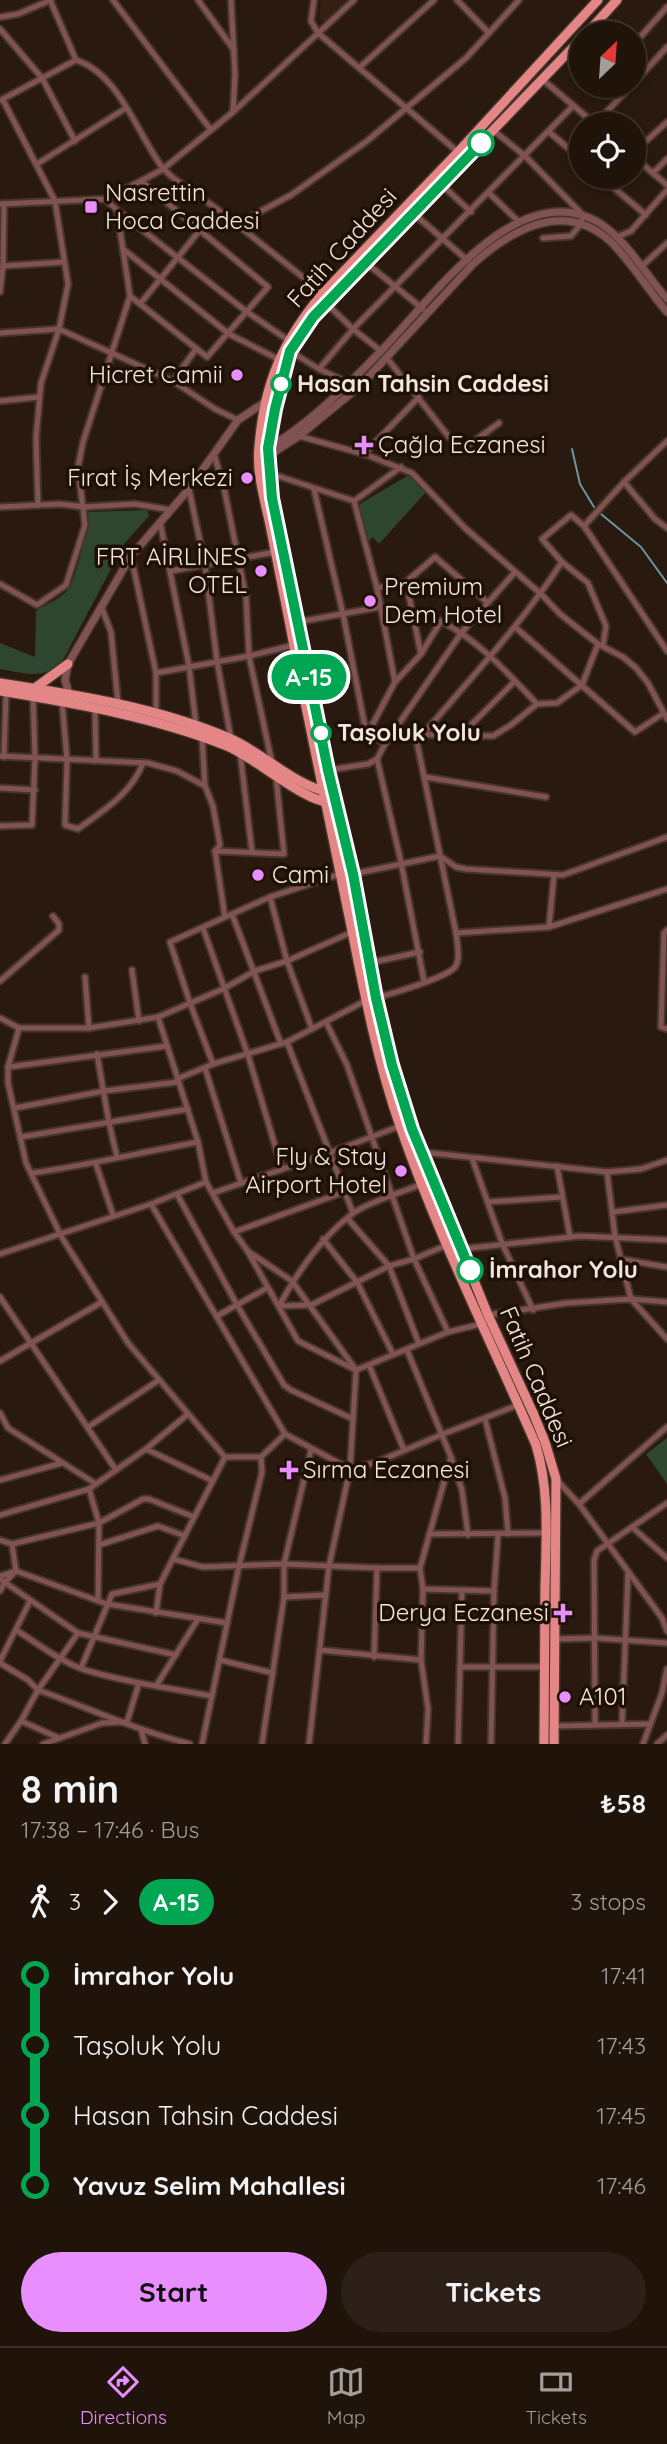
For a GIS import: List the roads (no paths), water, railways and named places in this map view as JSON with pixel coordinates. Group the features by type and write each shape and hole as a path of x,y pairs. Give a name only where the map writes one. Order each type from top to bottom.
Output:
{"main road":[{"name":"Fatih Caddesi","path":"544,1744 546,1533 543,1473 536,1446 476,1315 400,1126 365,1001 275,552 263,454 265,402 278,359 288,340 323,293 598,0"},
{"path":"598,21 617,0"},
{"name":"Fatih Caddesi","path":"554,1744 556,1479 545,1442 488,1315 422,1152 395,1073 376,998 353,874 328,770 263,454 290,351 313,317 569,51"},
{"path":"3,692 34,692 68,664"},
{"path":"0,682 66,698 118,703 231,739 311,787 335,797"},
{"path":"66,698 202,737 240,752 325,803 335,797"},
{"path":"499,1363 509,1359"}],"street":[{"path":"0,17 18,14 50,0 76,60"},
{"path":"113,0 211,130"},
{"path":"198,0 234,50"},
{"path":"231,0 235,74 233,112"},
{"path":"314,0 311,21 318,33 458,152"},
{"path":"0,292 3,266 2,204 106,200 163,169 233,112 354,0"},
{"path":"360,67 434,0"},
{"path":"457,0 489,33"},
{"path":"237,224 291,195 367,141 466,58 519,0"},
{"path":"646,30 667,6"},
{"path":"0,29 41,78 75,141"},
{"path":"646,70 667,47"},
{"path":"38,505 36,438 39,397 59,328 68,284 55,201 1,100 76,60 85,63 99,73 126,108 163,169 323,293"},
{"path":"542,79 580,112"},
{"path":"606,112 619,98"},
{"path":"319,369 353,329 573,106"},
{"path":"37,164 126,108"},
{"path":"646,142 667,122"},
{"path":"493,130 525,156 582,219"},
{"path":"549,132 569,149"},
{"path":"653,173 667,159"},
{"path":"646,166 667,185"},
{"path":"130,296 207,357 268,287 141,181"},
{"path":"441,184 471,212"},
{"path":"615,189 646,215"},
{"path":"617,237 631,231 667,190"},
{"path":"489,193 519,222"},
{"path":"106,200 247,312 288,340"},
{"path":"0,583 37,605 62,590 70,577 85,525 78,467 83,442 94,415 130,296 117,209"},
{"path":"263,454 299,436 360,386 384,354 478,254 503,229 519,222 554,212 575,212 611,243 667,312"},
{"path":"413,213 442,241 466,259"},
{"path":"543,238 571,236 582,219"},
{"path":"424,310 466,259 532,227 555,221 582,219 598,222 617,237 666,295"},
{"path":"140,304 200,230"},
{"path":"640,267 667,243"},
{"path":"123,249 229,334 278,359"},
{"path":"3,266 64,262"},
{"path":"365,262 424,310"},
{"path":"327,303 384,354 449,437 459,443 470,444 499,423"},
{"path":"0,334 59,328 173,381 215,409 238,420"},
{"path":"173,381 197,349"},
{"path":"290,351 349,383"},
{"path":"263,454 384,354"},
{"path":"0,401 39,397"},
{"path":"364,454 419,397"},
{"path":"143,763 137,778 119,799 78,829 65,825 65,680 68,664 131,556 188,489 238,420 265,402"},
{"path":"299,436 364,454 412,473 465,528 560,614 600,645 623,657 636,668 665,716 635,732 515,627"},
{"path":"584,526 624,482 666,444"},
{"path":"214,454 224,488 246,597 249,656 272,762"},
{"path":"354,501 401,467"},
{"path":"269,473 354,501"},
{"path":"624,482 655,519 667,528"},
{"path":"188,489 205,565 216,662 231,739"},
{"path":"314,489 368,733 385,744"},
{"path":"354,501 377,589 395,682"},
{"path":"0,507 135,504 171,510"},
{"path":"392,734 492,736 537,704 558,703 582,685 606,626 589,583 562,562 542,539 571,515 584,526 667,651"},
{"path":"160,522 189,666 196,727"},
{"path":"171,571 275,552"},
{"path":"131,556 156,673 156,714"},
{"path":"377,589 406,582 435,557 487,602"},
{"path":"424,733 515,627 562,562"},
{"path":"328,770 368,764 377,760 385,744 462,632 515,572"},
{"path":"406,582 421,654"},
{"path":"101,606 111,632 118,703"},
{"path":"298,622 380,607"},
{"path":"368,733 395,682 421,654 441,621 462,632 490,656 537,704"},
{"path":"156,673 294,645"},
{"path":"461,734 515,681"},
{"path":"3,692 2,756 143,763 177,771 205,786"},
{"path":"0,826 32,825 35,790 34,692"},
{"path":"95,707 96,761"},
{"path":"376,998 444,974 456,967 458,961 456,933 415,733"},
{"path":"202,737 205,786 213,806 220,845 215,851 225,917"},
{"path":"240,752 252,852"},
{"path":"377,760 401,862 424,981"},
{"path":"215,851 284,854 275,774"},
{"path":"425,777 546,797"},
{"path":"0,788 35,790"},
{"path":"353,874 440,856 456,867 466,869 563,875 667,837"},
{"path":"213,1065 170,942 270,897 340,874"},
{"path":"550,926 554,875"},
{"path":"456,933 550,926 666,891"},
{"path":"270,897 287,961 312,1028"},
{"path":"232,914 353,1213"},
{"path":"0,981 59,930 59,924 53,916"},
{"path":"203,928 248,1055 282,1169"},
{"path":"667,930 664,933 661,1027 667,1029"},
{"path":"0,1018 19,1028 89,1028 158,1017 223,989 255,971 287,961 352,932"},
{"path":"369,963 420,952"},
{"path":"131,970 139,1021"},
{"path":"85,977 89,1028"},
{"path":"15,1108 104,1091 178,1081 213,1065 284,1043 365,1001"},
{"path":"158,1017 198,1142 206,1182 301,1343 356,1370 448,1332 481,1324"},
{"path":"326,1022 347,1065 414,1259 448,1332"},
{"path":"19,1028 8,1067 8,1083 26,1163 33,1172 61,1236 128,1343 225,1457 261,1457 285,1434"},
{"path":"8,1067 167,1046"},
{"path":"97,1054 117,1157"},
{"path":"205,1068 241,1183"},
{"path":"0,1081 8,1083"},
{"path":"21,1137 188,1109"},
{"path":"213,1193 400,1126"},
{"path":"33,1172 96,1164 117,1157 198,1142"},
{"path":"422,1152 607,1172 641,1170 667,1160"},
{"path":"472,1158 502,1243 533,1310"},
{"path":"96,1164 113,1215"},
{"path":"557,1166 570,1237"},
{"path":"607,1172 615,1236 631,1299 667,1339"},
{"path":"0,1254 61,1236 206,1182"},
{"path":"279,1306 292,1281 323,1239 353,1213 422,1184"},
{"path":"234,1232 344,1192"},
{"path":"177,1194 237,1305 287,1387 354,1419"},
{"path":"488,1202 562,1197"},
{"path":"151,1204 285,1434 311,1450 351,1469 377,1462 519,1405"},
{"path":"613,1212 667,1205"},
{"path":"348,1219 389,1266 419,1344"},
{"path":"279,1306 311,1305 389,1266 447,1245 461,1249 570,1237 615,1236 667,1240"},
{"path":"323,1239 357,1282 393,1354"},
{"path":"247,1250 292,1281 356,1370 351,1469 329,1566 309,1744"},
{"path":"620,1259 667,1267"},
{"path":"217,1316 267,1288"},
{"path":"0,1297 116,1470"},
{"path":"476,1315 533,1310 567,1303 631,1299 667,1302"},
{"path":"0,1361 102,1302"},
{"path":"407,1350 443,1434 462,1490 468,1535"},
{"path":"369,1365 404,1450"},
{"path":"88,1427 159,1380"},
{"path":"0,1413 8,1428 96,1484"},
{"path":"0,1516 89,1489 146,1449 188,1414"},
{"path":"485,1419 505,1498 508,1534"},
{"path":"579,1504 667,1427"},
{"path":"0,1430 8,1428"},
{"path":"146,1449 212,1481"},
{"path":"262,1744 284,1597 284,1564 311,1450"},
{"path":"156,1613 160,1584 225,1457"},
{"path":"202,1744 261,1472 261,1457"},
{"path":"426,1744 428,1709 421,1660 423,1589 420,1568 451,1457"},
{"path":"0,1480 62,1463"},
{"path":"556,1479 579,1504 664,1616 667,1631"},
{"path":"89,1489 99,1523 98,1601"},
{"path":"0,1540 12,1544 99,1523 143,1499 194,1517"},
{"path":"595,1725 594,1560 597,1551 667,1503"},
{"path":"99,1545 158,1527 185,1536"},
{"path":"632,1527 667,1557"},
{"path":"429,1534 546,1533"},
{"path":"491,1744 494,1591 498,1535"},
{"path":"12,1544 16,1571"},
{"path":"173,1559 203,1567 284,1564 420,1568"},
{"path":"374,1657 377,1568"},
{"path":"2,1579 16,1571 107,1604 227,1623"},
{"path":"622,1724 628,1572"},
{"path":"0,1591 2,1579"},
{"path":"2,1579 78,1633 176,1655"},
{"path":"82,1668 112,1594 160,1584"},
{"path":"423,1589 494,1591"},
{"path":"458,1744 462,1590"},
{"path":"284,1597 326,1595"},
{"path":"30,1601 0,1662 28,1680 38,1690 127,1722 154,1735 190,1744"},
{"path":"156,1686 198,1619"},
{"path":"16,1630 60,1659 82,1668 138,1683 212,1696"},
{"path":"5,1744 38,1690 78,1633"},
{"path":"554,1639 595,1638 667,1643"},
{"path":"320,1650 421,1660"},
{"path":"219,1660 273,1673"},
{"path":"461,1667 544,1667"},
{"path":"643,1744 662,1693 667,1669"},
{"path":"127,1722 138,1683"},
{"path":"21,1721 59,1738"},
{"path":"43,1744 102,1723 127,1722"},
{"path":"554,1726 649,1724"},
{"path":"142,1729 145,1744"},
{"path":"657,1744 667,1735"}],"waterway":[{"path":"572,449 580,484 594,507"},
{"path":"601,514 641,547 667,583"}],"place":[{"name":"Nasrettin Hoca Caddesi","path":"91,207"},
{"name":"Hicret Camii","path":"237,375"},
{"name":"Hasan Tahsin Caddesi","path":"281,384"},
{"name":"Çağla Eczanesi","path":"364,445"},
{"name":"Fırat İş Merkezi","path":"247,478"},
{"name":"FRT AİRLİNES OTEL","path":"261,571"},
{"name":"Premium Dem Hotel","path":"370,601"},
{"name":"Taşoluk Yolu","path":"321,733"},
{"name":"Cami","path":"258,875"},
{"name":"Fly & Stay Airport Hotel","path":"401,1171"},
{"name":"İmrahor Yolu","path":"470,1270"},
{"name":"Sırma Eczanesi","path":"289,1470"},
{"name":"Derya Eczanesi","path":"563,1613"},
{"name":"A101","path":"565,1697"}]}
